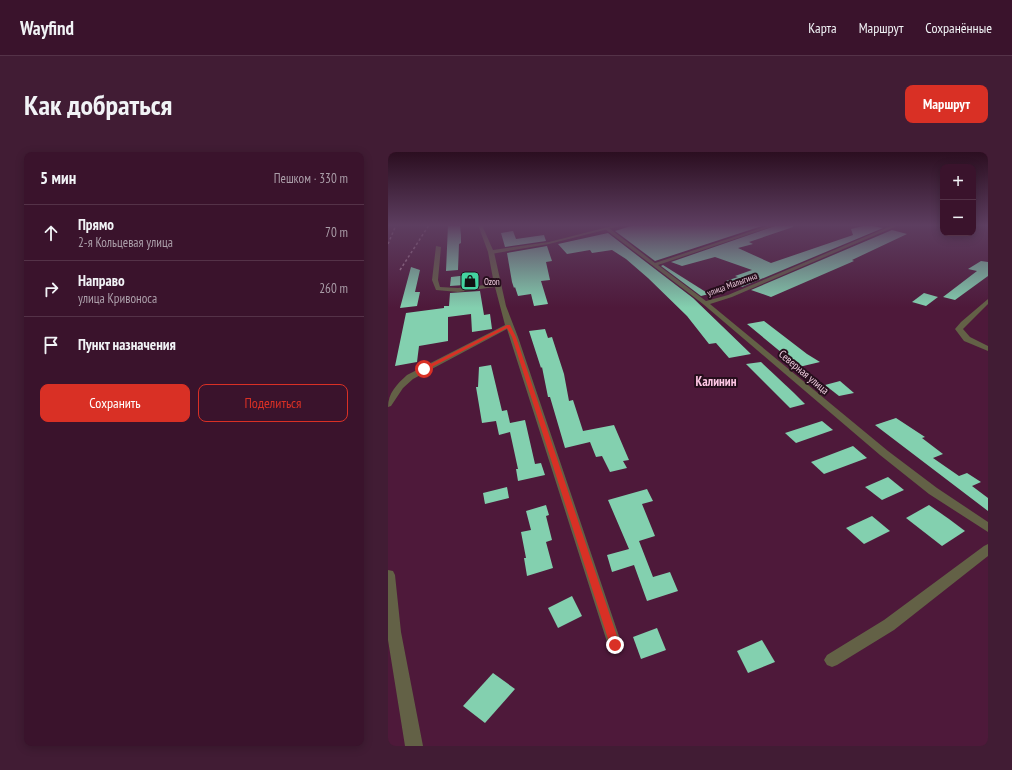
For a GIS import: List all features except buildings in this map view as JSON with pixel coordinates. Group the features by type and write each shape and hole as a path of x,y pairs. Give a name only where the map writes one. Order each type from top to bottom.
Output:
{"street":[{"path":"437,253 435,280 438,289 458,290 497,285"},
{"path":"491,253 497,285 508,326 514,337 615,645"},
{"name":"Северная улица","path":"638,253 705,304 884,453 933,491 988,528"},
{"path":"653,265 690,253"},
{"name":"улица Малыгина","path":"705,304 730,296 832,253"},
{"path":"988,301 963,323 959,329 967,338 988,348"},
{"path":"388,404 400,386 410,377 508,326"},
{"path":"832,660 889,624 988,549"},
{"path":"388,575 394,632 414,746"}],"railway":[{"path":"400,270 411,253"}],"place":[{"name":"Ozon","path":"470,281"}],"district":[{"name":"Калинин","path":"716,381"}],"route":[{"path":"424,369 508,326 514,337 615,645"}]}
